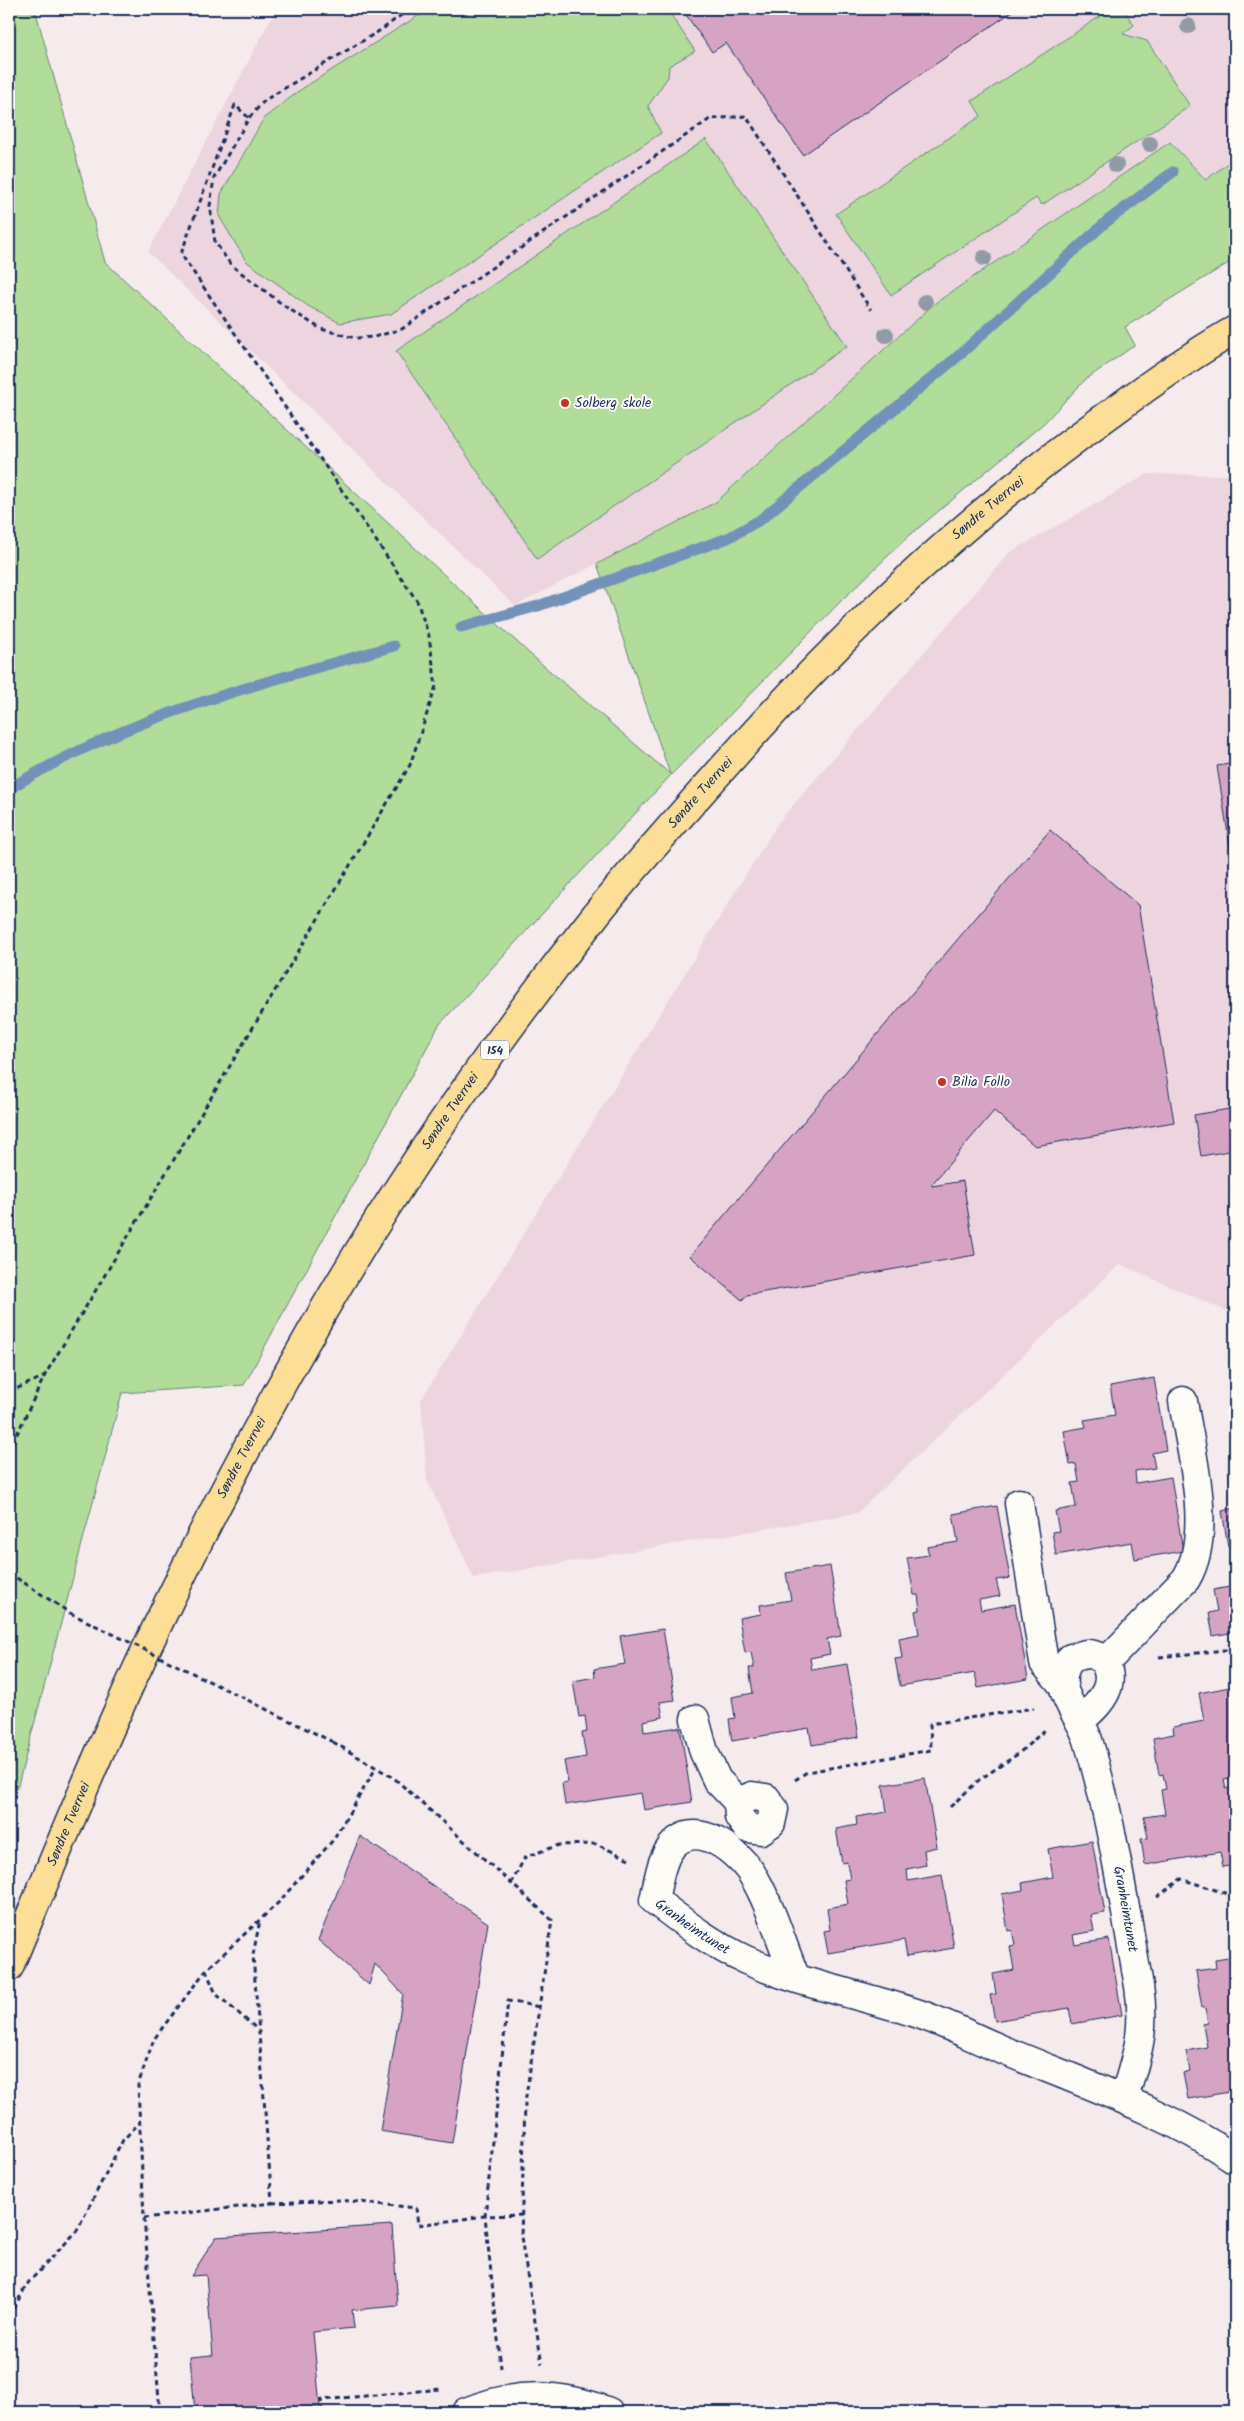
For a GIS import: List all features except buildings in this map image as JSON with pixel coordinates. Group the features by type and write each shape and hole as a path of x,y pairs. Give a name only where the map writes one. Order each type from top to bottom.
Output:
{"main road":[{"name":"Søndre Tverrvei","path":"9,1967 112,1725 182,1574 326,1306 413,1168 510,1030 598,912 687,808 784,701 855,628 953,537 1056,452 1164,374 1235,330"}],"street":[{"path":"1107,1667 1186,1579 1195,1564 1199,1545 1200,1514 1183,1402"},
{"name":"Granheimtunet","path":"1019,1503 1044,1663 1071,1704 1099,1778 1143,2013 1140,2042 1124,2098"},
{"path":"1088,1654 1099,1657 1107,1667 1109,1682 1097,1706 1071,1704 1064,1668 1071,1658 1088,1654"},
{"name":"Granheimtunet","path":"695,1719 704,1752 717,1780 738,1802 739,1817 747,1828 756,1830 755,1877"},
{"name":"Granheimtunet","path":"796,1978 773,1916 755,1877 737,1857 708,1836 689,1835 675,1842 670,1849 654,1900 722,1948 746,1960 796,1978 916,2013 1124,2098 1155,2113 1235,2158"},
{"path":"466,2412 504,2400 540,2396 579,2401 609,2412"}],"path":[{"path":"409,9 384,28 265,100 249,118 214,178 210,206 215,242 231,265 286,308 321,329 354,338 374,337 402,328 710,119 746,116 871,310"},
{"path":"9,1451 45,1375 410,765 436,686 429,636 417,601 181,254 235,105 249,118"},
{"path":"9,1392 45,1375"},
{"path":"9,1573 70,1613 333,1742 394,1778 552,1920 525,2103 521,2237 543,2370"},
{"path":"1107,1667 1166,1655 1224,1650 1235,1653"},
{"path":"792,1783 808,1772 931,1750 930,1724 1071,1704"},
{"path":"950,1807 980,1780 1018,1754 1071,1704"},
{"path":"160,2412 144,2218 138,2085 154,2039 206,1970 278,1903 333,1840 376,1768"},
{"path":"511,1884 525,1857 559,1845 596,1844 661,1875"},
{"path":"1126,1919 1182,1879 1225,1893 1235,1893"},
{"path":"260,1920 253,1955 272,2203"},
{"path":"206,1970 216,1994 259,2030"},
{"path":"502,2374 485,2216 508,2001 540,2007"},
{"path":"9,2316 28,2283 76,2232 124,2140 140,2122"},
{"path":"144,2218 272,2203 340,2200 416,2208 418,2225 485,2216 522,2215"},
{"path":"322,2412 321,2400 442,2389"}],"shaded area":[{"name":"Solberg skole","path":"276,9 1235,9 1235,157 1206,180 1170,142 934,304 716,502 515,606 148,252"},
{"path":"1148,474 1235,475 1235,1315 1120,1264 857,1513 474,1578 427,1480 421,1400 778,823 1009,553"}],"green space":[{"path":"9,9 35,9 105,262 530,654 670,774 597,564 716,502 934,304 1170,142 1206,180 1235,157 1235,259 1125,327 1135,345 1085,380 1043,424 910,535 844,598 671,775 439,1025 244,1385 122,1393 18,1785 9,1800"},
{"path":"429,9 667,9 695,51 669,66 668,77 648,106 661,133 391,314 340,323 308,306 246,261 219,216 221,194 264,118 303,88"},
{"path":"1111,9 1123,9 1134,25 1123,34 1147,41 1190,106 1042,205 1036,198 891,295 836,214 981,116 972,101"},
{"path":"706,139 847,346 537,559 396,351"}],"waterway":[{"path":"461,627 538,606 728,538 760,520 956,358 1106,222 1173,172"},
{"path":"9,789 54,763 147,721 245,688 394,646"}],"place":[{"name":"Solberg skole","path":"565,403"},
{"name":"Bilia Follo","path":"942,1082"}]}
